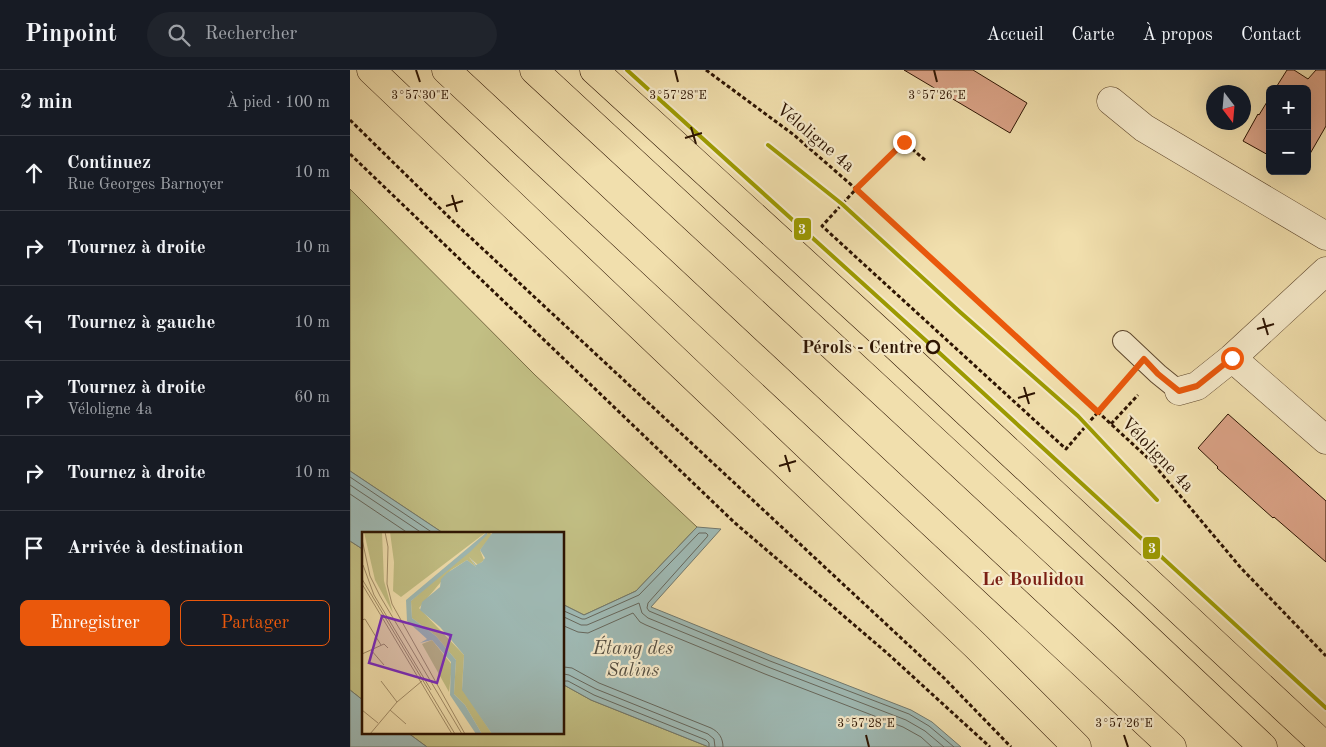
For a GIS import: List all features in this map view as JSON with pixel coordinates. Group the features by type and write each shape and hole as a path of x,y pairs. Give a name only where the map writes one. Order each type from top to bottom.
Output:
{"main road":[{"path":"371,70 955,625 1077,747"},
{"path":"446,70 1172,747"},
{"path":"534,70 1263,747"},
{"path":"594,70 1326,747"}],"street":[{"path":"1111,101 1144,128 1326,236"},
{"path":"1179,391 1197,386 1232,358 1326,271"},
{"path":"1232,358 1326,440"}],"lane":[{"path":"1123,341 1179,391"}],"path":[{"name":"Véloligne 4a","path":"706,70 794,135 856,189 1150,460 1241,568 1326,656"},
{"path":"350,120 456,224 944,678 1011,747"},
{"path":"925,160 904,142 856,189 822,226 1066,449 1144,359"},
{"path":"350,154 734,524 887,653 990,747"}],"shaded area":[{"path":"350,189 535,375 697,527 636,591 584,615 565,606 565,532 442,532 350,471"},
{"path":"350,541 362,549 362,699 350,690"},
{"path":"565,686 591,700 709,747 427,747 409,734 565,734"}],"water":[{"path":"350,471 442,532 362,532 362,549 350,541"},
{"name":"Étang des Salins","path":"697,527 721,529 651,607 911,710 932,722 961,747 709,747 591,700 565,686 565,606 584,615 636,591"},
{"path":"350,690 362,699 362,734 409,734 427,747 350,747"}],"building":[{"path":"904,70 973,70 1027,103 1010,133"},
{"path":"1287,70 1294,70 1308,79 1316,70 1326,70 1326,126 1311,152 1311,85 1278,85"},
{"path":"1266,104 1266,154 1243,141"},
{"path":"1228,414 1326,501 1326,562 1273,518 1217,468 1198,448"}],"transit line":[{"name":"3","path":"627,70 933,347 1326,708"},
{"name":"3","path":"768,145 842,204 1078,416 1157,500"}],"place":[{"name":"Pérols - Centre","path":"933,347"}],"district":[{"name":"Le Boulidou","path":"1033,578"}],"route":[{"path":"904,142 856,189 1098,412 1144,359 1158,374 1179,391 1197,386 1232,358"}]}
